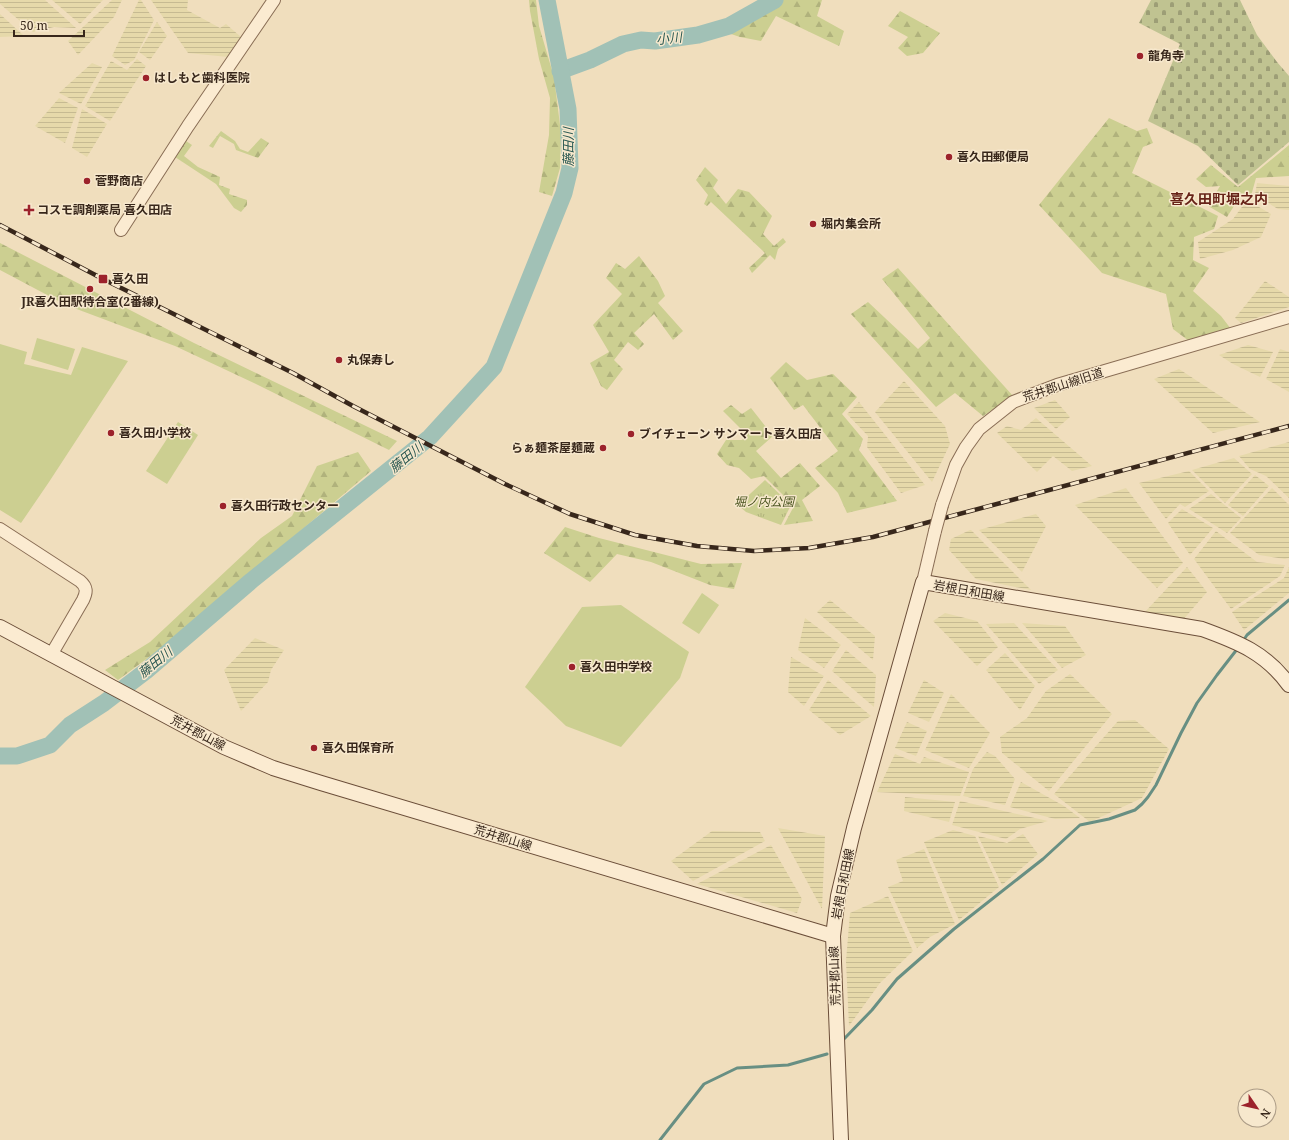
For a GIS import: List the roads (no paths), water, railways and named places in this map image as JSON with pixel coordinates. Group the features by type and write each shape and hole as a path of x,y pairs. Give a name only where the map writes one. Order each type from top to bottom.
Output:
{"main road":[{"name":"岩根日和田線","path":"833,936 838,896 854,828 923,582 1202,629 1237,642 1257,654 1277,670 1289,685"},
{"name":"荒井郡山線","path":"0,627 224,747 273,768 321,784 833,936 841,1140"}],"street":[{"path":"121,230 188,126 274,0"},
{"name":"荒井郡山線旧道","path":"923,582 942,506 956,465 966,447 979,429 1014,402 1058,386 1289,317"},
{"path":"0,529 80,580 86,587 83,600 51,655"}],"waterway":[{"name":"藤田川","path":"0,756 17,756 50,745 70,725 104,703 146,671 251,581 430,437 494,367 564,193 570,168 568,109 547,0"},
{"name":"小川","path":"560,71 590,60 623,44 641,40 655,41 698,35 729,26 775,0"},
{"path":"1243,641 1247,635 1289,600"},
{"path":"844,1039 872,1010 897,979 954,929 1043,859 1080,825 1109,819 1135,810 1142,804 1156,785 1197,703 1238,648"},
{"path":"660,1140 704,1084 737,1068 788,1065 827,1054"}],"railway":[{"path":"0,225 103,279 293,373 353,406 505,484 570,514 635,535 697,546 754,551 809,548 873,537 1289,426"}],"place":[{"name":"龍角寺","path":"1140,56"},
{"name":"はしもと歯科医院","path":"146,78"},
{"name":"喜久田郵便局","path":"949,157"},
{"name":"菅野商店","path":"87,181"},
{"name":"コスモ調剤薬局 喜久田店","path":"29,210"},
{"name":"堀内集会所","path":"813,224"},
{"name":"喜久田","path":"103,279"},
{"name":"JR喜久田駅待合室(2番線)","path":"90,289"},
{"name":"丸保寿し","path":"339,360"},
{"name":"喜久田小学校","path":"111,433"},
{"name":"ブイチェーン サンマート喜久田店","path":"631,434"},
{"name":"らぁ麺茶屋麺蔵","path":"603,448"},
{"name":"喜久田行政センター","path":"223,506"},
{"name":"喜久田中学校","path":"572,667"},
{"name":"喜久田保育所","path":"314,748"}],"district":[{"name":"喜久田町堀之内","path":"1219,199"}],"park label":[{"name":"堀ノ内公園","path":"764,502"}]}
